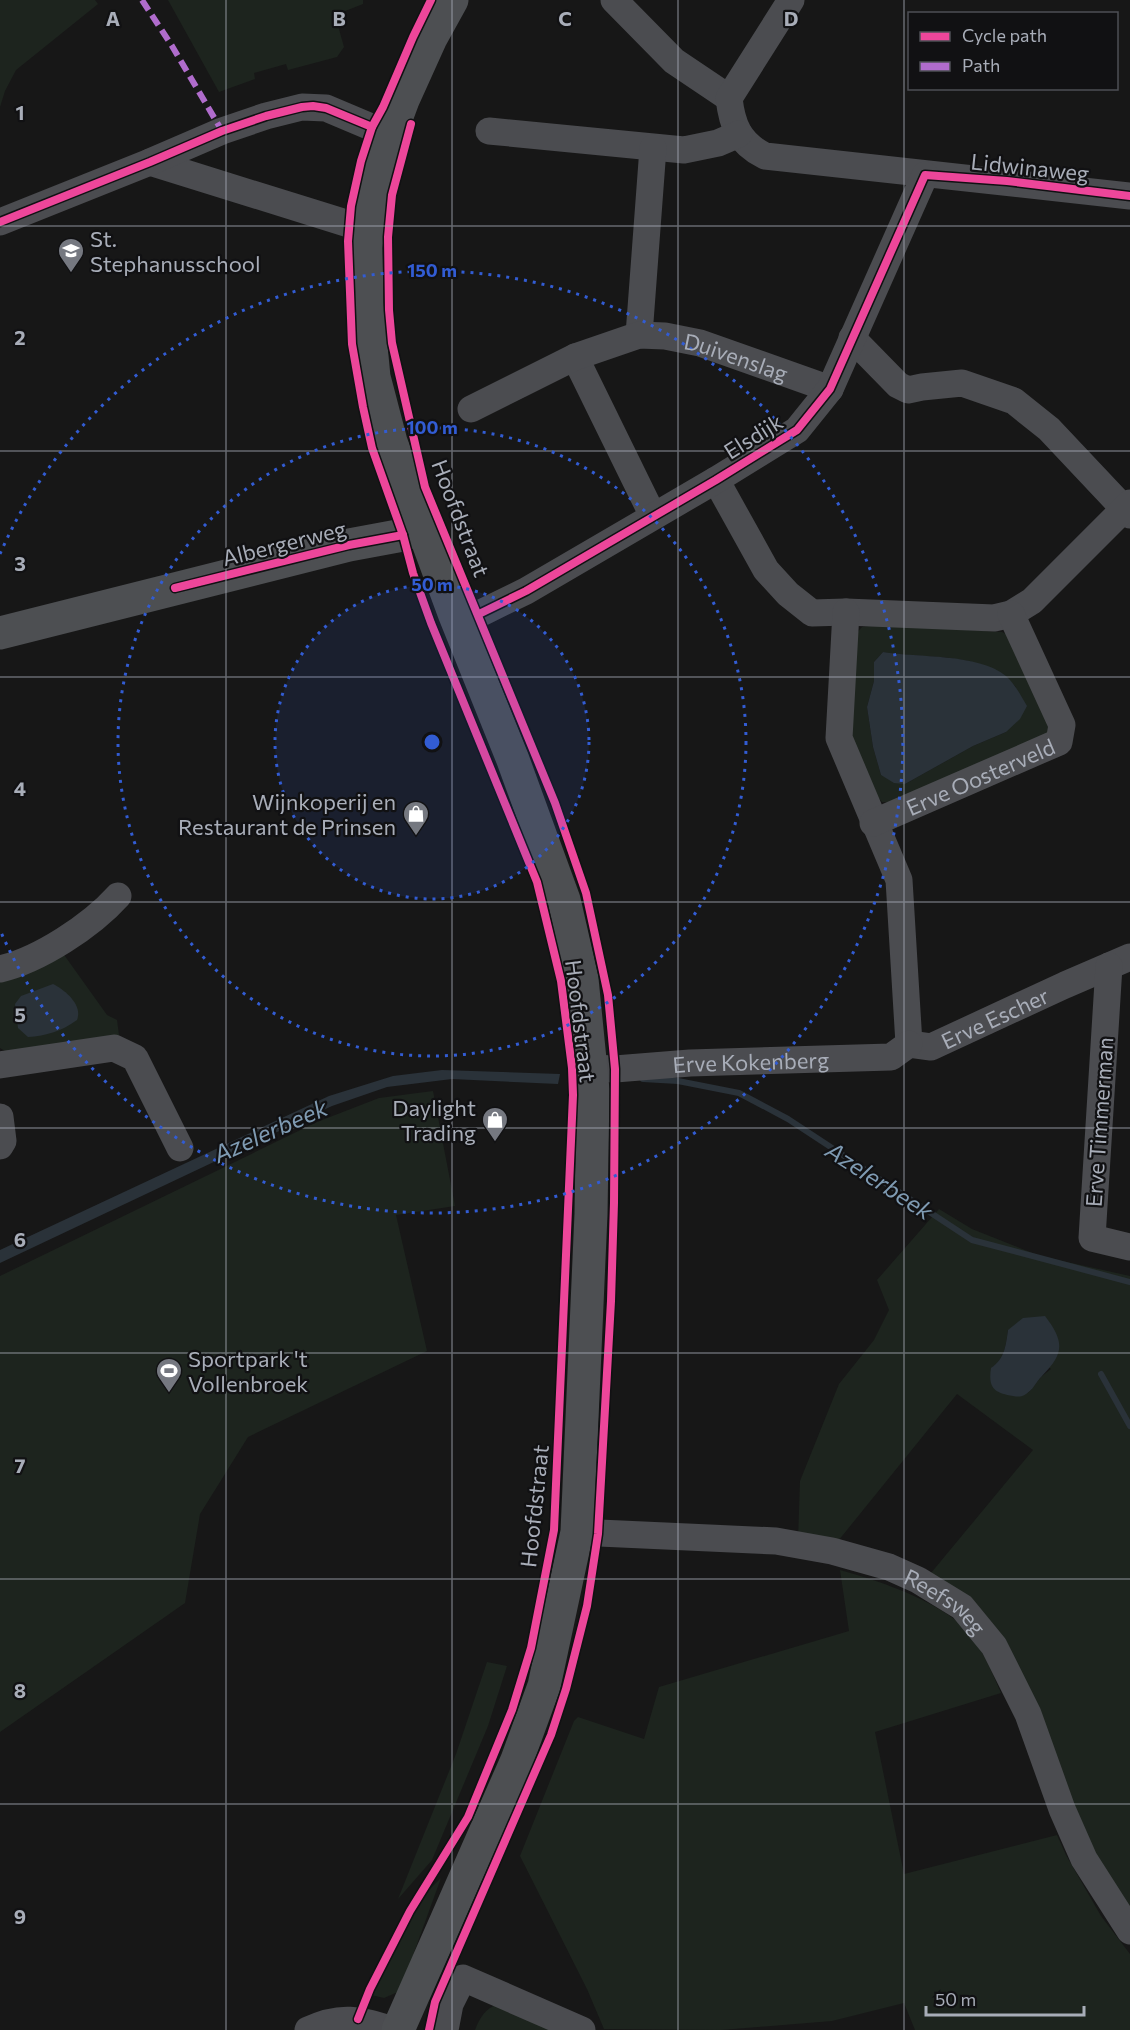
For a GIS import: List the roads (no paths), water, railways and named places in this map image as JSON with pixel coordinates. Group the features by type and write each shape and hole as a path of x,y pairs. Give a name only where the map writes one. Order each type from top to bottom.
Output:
{"main road":[{"name":"Hoofdstraat","path":"395,2030 517,1760 544,1686 577,1532 591,1214 593,1090 582,979 564,900 513,760 422,527 387,429 374,376 367,304 367,227 372,197 390,135 426,48 452,0"},
{"name":"Albergerweg","path":"0,633 349,546 403,535 422,527"}],"street":[{"path":"614,0 674,61 729,98"},
{"path":"489,132 684,150 718,143 740,134 732,120 729,98 790,0"},
{"path":"0,222 222,131 302,107 326,108 390,135"},
{"name":"Lidwinaweg","path":"740,134 752,149 765,156 1130,196"},
{"path":"639,335 653,148"},
{"path":"150,162 349,224 367,227"},
{"name":"Elsdijk","path":"479,614 526,591 717,480 797,430 830,389 926,175"},
{"name":"Duivenslag","path":"471,409 575,357 639,335 665,336 700,343 830,389"},
{"path":"717,480 766,570 788,594 812,613 846,612 993,618 1011,614 1032,601 1128,509 1049,429 1014,401 962,383 908,390 898,385 852,338"},
{"path":"575,357 653,516"},
{"path":"846,612 839,738 879,835"},
{"name":"Erve Oosterveld","path":"879,835 1059,742 1062,725 1011,614"},
{"name":"Erve Escher","path":"879,835 899,880 909,1044 930,1047 1120,962"},
{"path":"0,969 13,966 40,953 71,934 118,896"},
{"name":"Erve Timmerman","path":"1120,962 1092,1238 1130,1247"},
{"name":"Erve Kokenberg","path":"591,1068 615,1069 690,1063 891,1056 909,1044"},
{"path":"0,1065 114,1048 126,1053 135,1058 180,1148"},
{"path":"0,1117 3,1141 0,1146"},
{"name":"Reefsweg","path":"577,1532 776,1540 831,1551 888,1567 918,1580 962,1607 994,1646 1028,1714 1062,1809 1084,1859 1130,1931"},
{"path":"445,2030 450,2004 463,1978 582,2030"},
{"path":"308,2030 337,2020 395,2030"}],"water":[{"path":"883,652 980,663 1006,676 1018,690 1027,706 1020,719 1006,732 973,746 905,784 894,783 881,775 873,747 867,707 874,681 874,662"},
{"path":"53,984 72,999 77,1009 77,1020 54,1032 28,1037 18,1028 15,1004 21,996"},
{"path":"442,1070 560,1074 558,1084 452,1079 387,1087 332,1106 0,1263 0,1250 329,1096 393,1076"},
{"path":"1045,1316 1056,1333 1059,1347 1058,1354 1050,1368 1033,1388 1020,1397 997,1391 990,1380 991,1368 1002,1356 1008,1330 1023,1318"}],"waterway":[{"name":"Azelerbeek","path":"643,1079 678,1081 739,1093 788,1119 972,1240 1130,1282"},
{"path":"1101,1374 1130,1426"}],"place":[{"name":"St. Stephanusschool","path":"71,274"},
{"name":"Wijnkoperij en Restaurant de Prinsen","path":"416,837"},
{"name":"Daylight Trading","path":"495,1143"},
{"name":"Sportpark 't Vollenbroek","path":"169,1394"}]}
